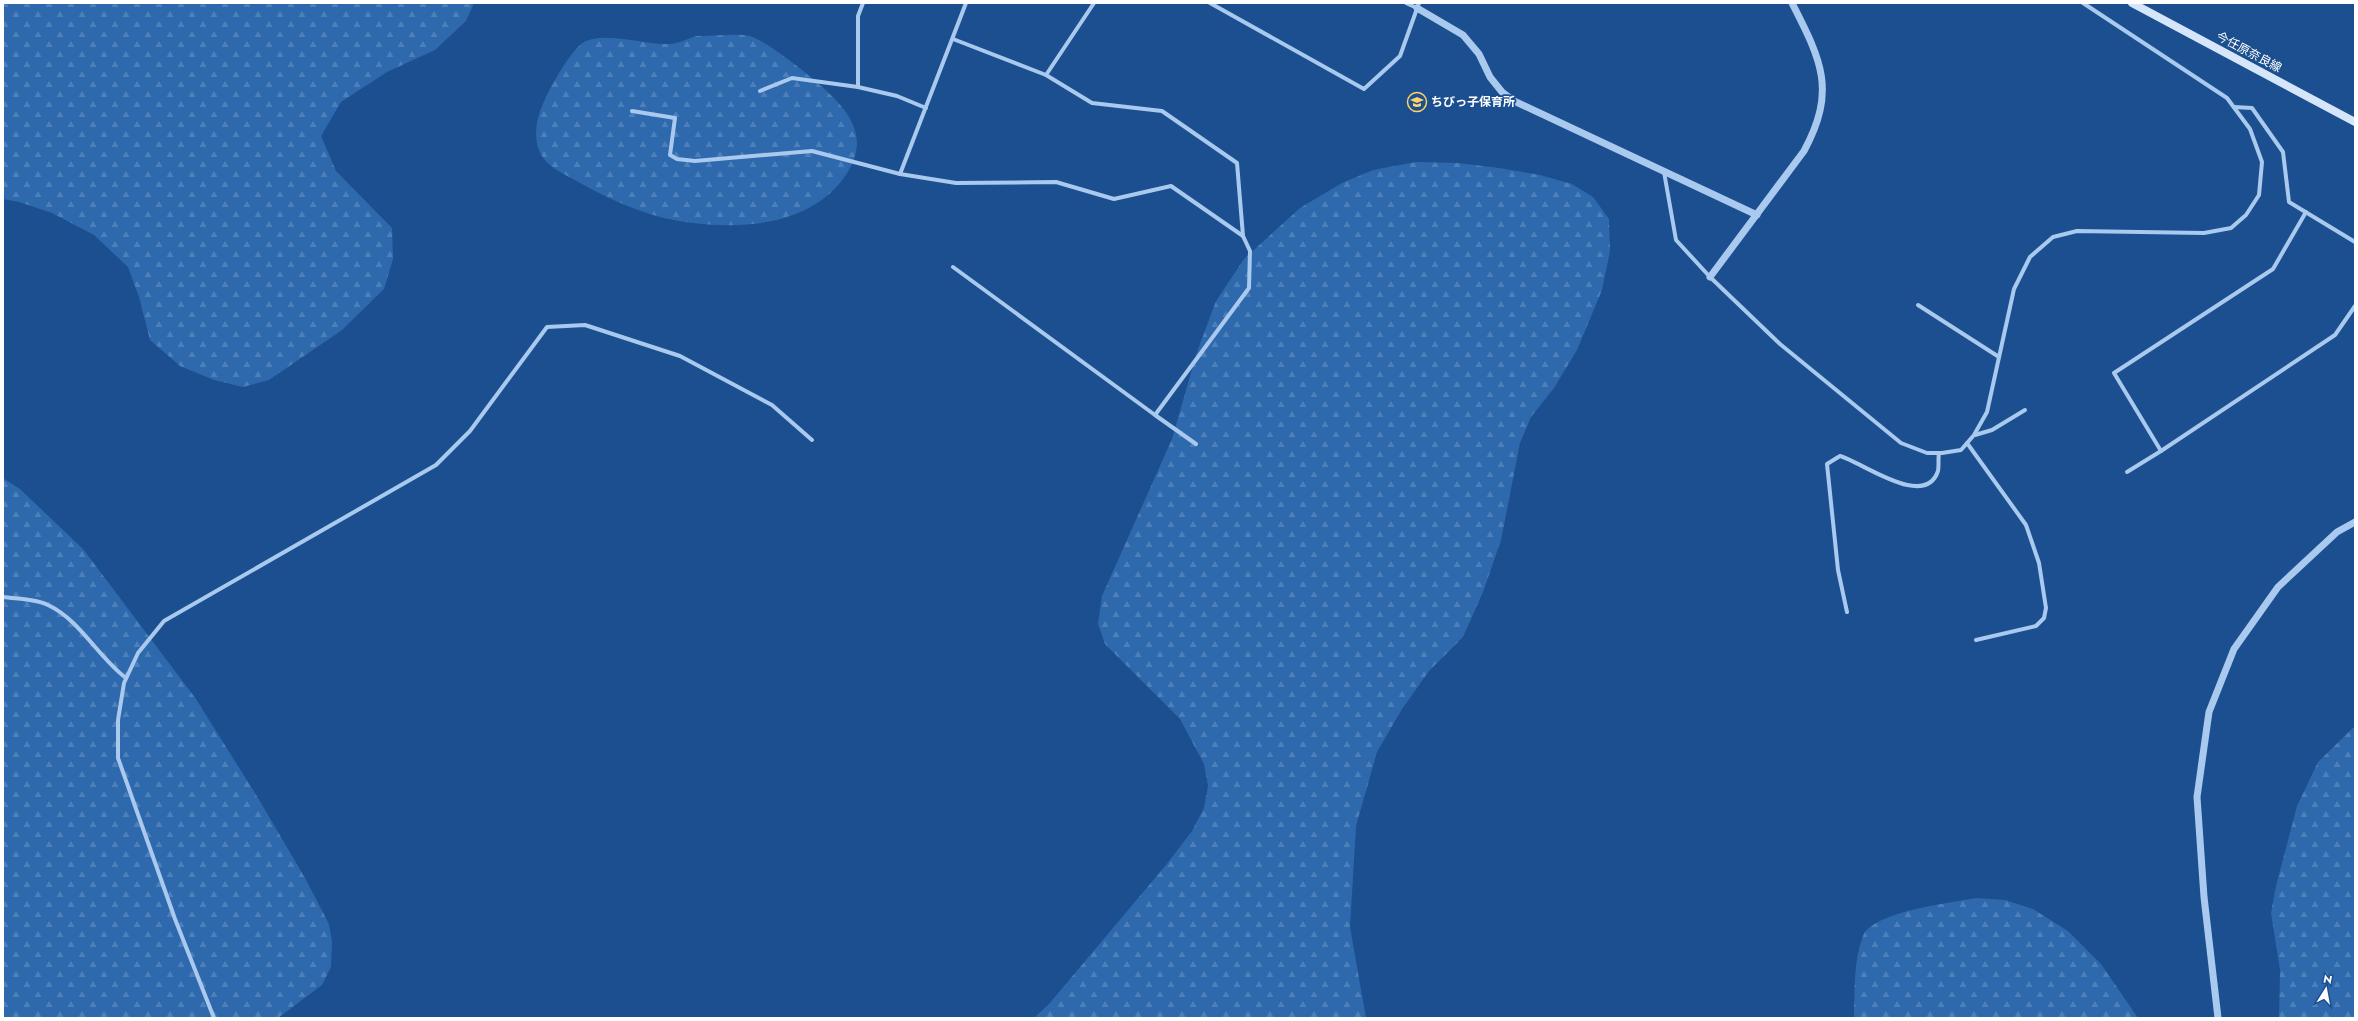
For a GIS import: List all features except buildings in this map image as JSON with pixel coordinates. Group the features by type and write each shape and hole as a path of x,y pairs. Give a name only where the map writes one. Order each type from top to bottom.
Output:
{"main road":[{"name":"今任原奈良線","path":"2132,3 2355,122"}],"street":[{"path":"858,87 858,16 863,3"},
{"path":"900,174 966,3"},
{"path":"1046,76 1094,3"},
{"path":"1210,3 1364,89 1400,56 1418,6"},
{"path":"1406,3 1418,6 1463,34 1479,54 1490,76 1502,92 1514,101 1757,215"},
{"path":"1710,277 1804,151 1815,131 1823,89 1822,70 1813,45 1792,3"},
{"path":"1664,172 1676,240 1710,277 1780,344 1901,443 1927,453 1961,450 1974,436 1987,412 2014,289 2030,257 2053,237 2077,231 2204,233 2231,228 2246,215 2259,195 2262,162 2250,129 2227,98 2083,3"},
{"path":"953,39 1046,76 1092,103 1162,111 1237,163 1243,236 1250,251 1249,288 1155,415"},
{"path":"760,91 792,78 858,87 897,96 926,108"},
{"path":"2234,107 2252,108 2284,152 2289,202 2355,242"},
{"path":"632,110 675,118 670,155 677,159 695,161 812,151 900,174 956,183 1056,182 1114,199 1171,186 1243,236"},
{"path":"2161,451 2114,373 2273,269 2306,212"},
{"path":"953,267 1196,444"},
{"path":"1918,305 1999,357"},
{"path":"2127,472 2161,451 2335,334 2355,306"},
{"path":"214,1018 175,919 118,758 118,720 126,678 138,653 164,621 436,465 470,431 547,327 585,325 680,356 772,405 812,440"},
{"path":"1974,436 1992,430 2025,410"},
{"path":"1967,443 2026,525 2039,563 2046,608 2044,618 2036,626 1976,640"},
{"path":"1847,612 1838,570 1827,464 1840,456 1895,482 1910,487 1925,486 1932,480 1938,471 1939,453"},
{"path":"2218,1018 2204,897 2197,797 2209,712 2234,649 2278,587 2337,532 2355,522"},
{"path":"3,597 47,604 67,617 110,666 126,678"}],"green space":[{"path":"3,3 474,3 466,21 435,50 387,72 341,102 321,136 336,171 392,228 393,259 384,289 342,330 269,380 243,387 214,380 180,366 150,340 139,297 128,267 94,235 52,213 19,202 3,199"},
{"path":"745,35 763,42 817,82 842,107 851,120 856,134 856,150 851,166 839,184 822,200 802,211 780,219 757,224 733,225 686,222 653,215 632,208 610,198 556,170 542,156 539,150 536,133 538,117 551,87 572,54 582,44 586,41 595,39 616,38 659,44 671,44 696,36"},
{"path":"1416,162 1458,163 1499,168 1540,175 1572,184 1593,197 1609,219 1610,251 1602,290 1577,350 1554,388 1531,417 1520,443 1501,540 1483,592 1463,637 1429,671 1402,709 1377,752 1356,826 1350,927 1366,1018 1034,1018 1049,1004 1166,865 1192,831 1204,808 1208,786 1204,764 1180,719 1105,644 1098,624 1102,596 1172,439 1197,352 1216,301 1244,259 1300,208 1342,183 1373,170"},
{"path":"3,478 20,489 83,549 196,699 258,798 305,878 329,924 332,942 331,967 322,985 278,1018 3,1018"},
{"path":"2355,726 2355,1018 2279,1018 2280,970 2271,913 2276,886 2297,806 2318,762"},
{"path":"1976,898 2005,900 2033,909 2068,931 2101,964 2138,1018 1854,1018 1856,966 1863,936 1870,927 1897,914"}],"place":[{"name":"ちびっ子保育所","path":"1417,102"}]}
